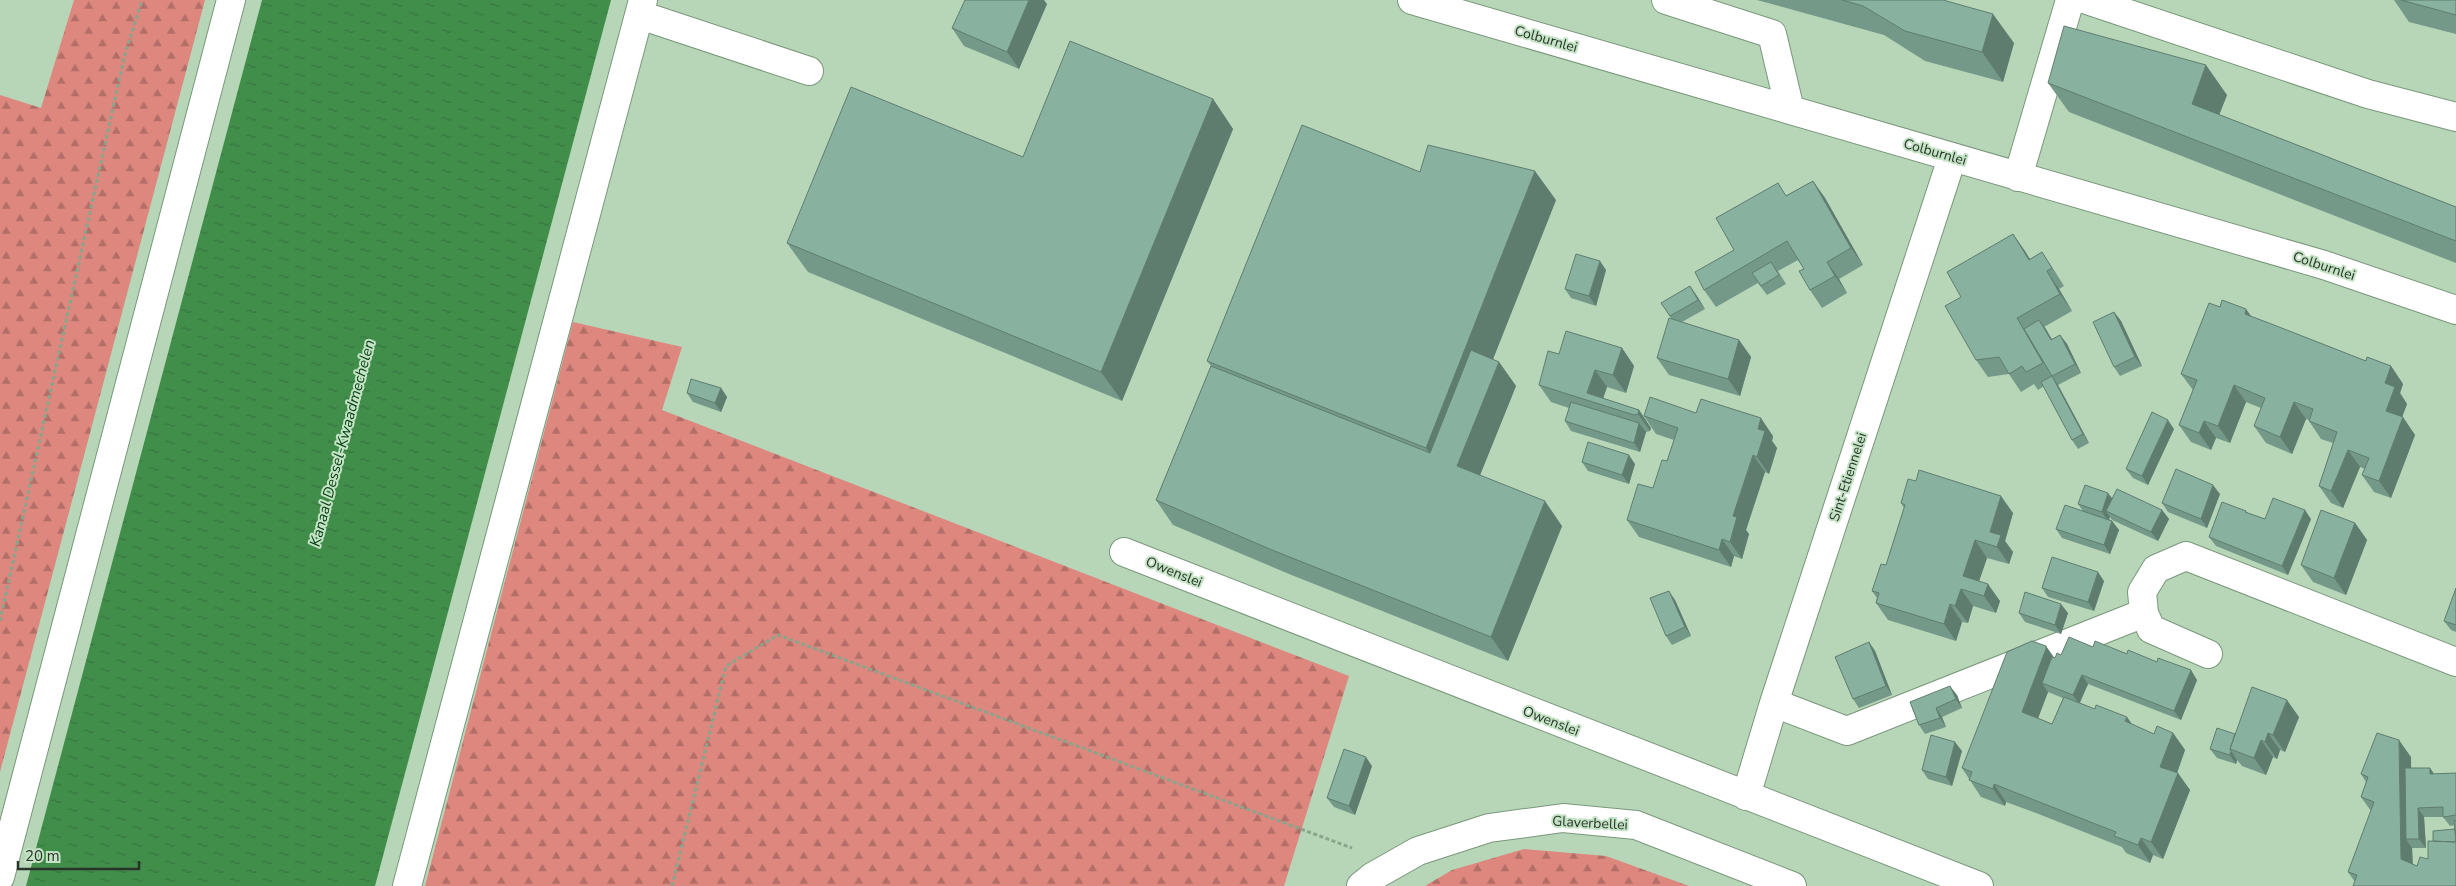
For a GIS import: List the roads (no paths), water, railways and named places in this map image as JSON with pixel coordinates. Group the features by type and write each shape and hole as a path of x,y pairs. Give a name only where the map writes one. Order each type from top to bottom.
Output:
{"street":[{"path":"0,877 231,0"},
{"name":"Colburnlei","path":"1412,0 2324,265 2456,310"},
{"path":"1666,0 1772,34 1790,110"},
{"path":"2018,176 2070,0"},
{"path":"2087,0 2368,94 2456,117"},
{"path":"407,886 642,8 809,71"},
{"name":"Sint-Etiennelei","path":"1746,796 1774,703 1952,158"},
{"name":"Owenslei","path":"1124,552 1979,886"},
{"path":"2208,654 2151,629 2144,613 2142,592 2156,569 2186,556 2456,662"},
{"path":"1774,703 1847,731 2144,613"},
{"name":"Glaverbellei","path":"1361,886 1418,852 1489,828 1563,818 1636,825 1792,886"}],"water":[{"name":"Kanaal Dessel-Kwaadmechelen","path":"262,0 611,0 375,886 26,886"}]}
